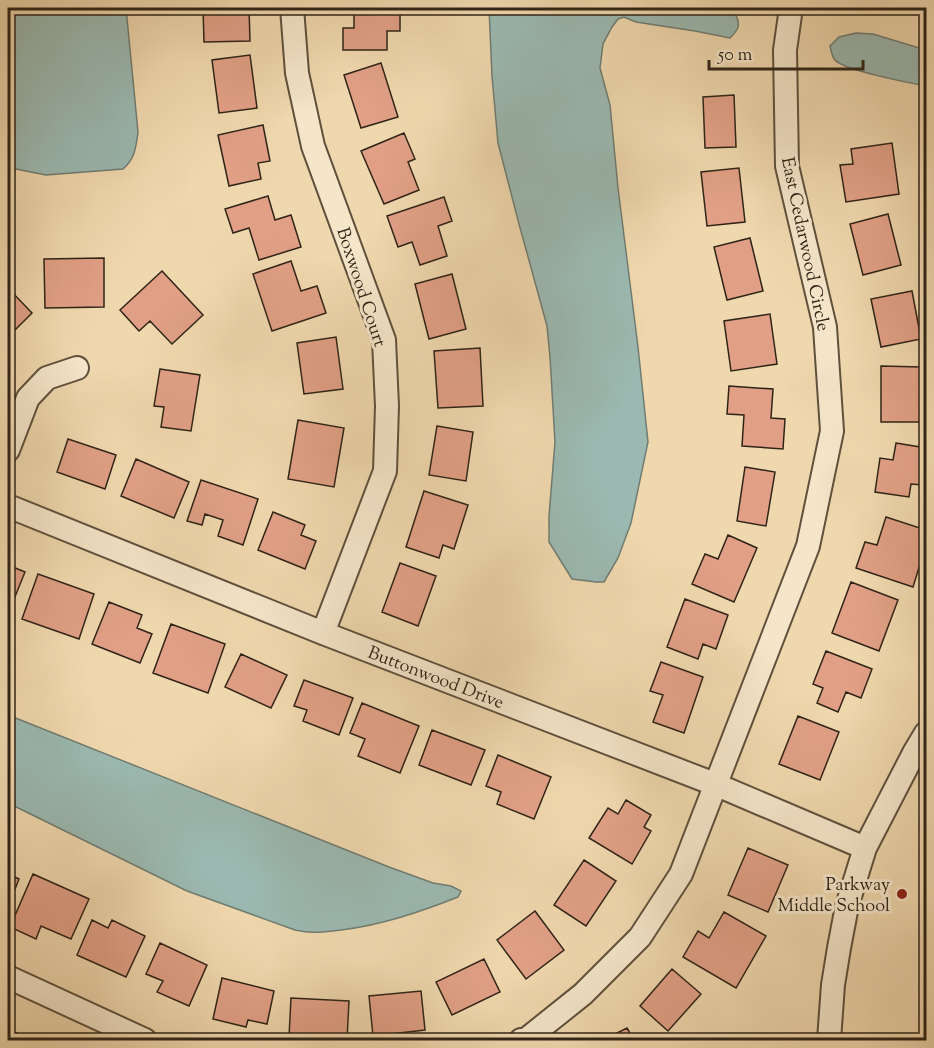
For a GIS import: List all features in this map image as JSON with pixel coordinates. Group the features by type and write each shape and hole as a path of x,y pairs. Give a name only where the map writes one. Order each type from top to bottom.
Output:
{"street":[{"name":"Boxwood Court","path":"292,8 297,73 313,146 384,340 387,395 385,471 323,633"},
{"name":"East Cedarwood Circle","path":"526,1040 584,994 640,938 681,874 808,546 832,431 825,327 787,166 785,50 791,8"},
{"path":"8,450 28,399 47,378 76,368"},
{"name":"Buttonwood Drive","path":"8,506 323,633 717,785 865,848"},
{"path":"829,1041 833,985 839,948 847,906 865,848 914,753 927,733"},
{"path":"8,977 145,1041"}],"water":[{"path":"8,8 126,8 138,132 136,148 123,169 46,175 11,168 8,165"},
{"path":"489,8 692,8 736,15 738,22 737,30 730,38 636,22 624,17 618,19 603,44 600,68 610,105 648,442 631,523 618,558 604,582 572,579 549,542 555,442 547,326 498,143"},
{"path":"856,33 873,34 926,50 926,86 863,72 835,60 830,46 839,37"},
{"path":"8,715 389,867 461,891 458,897 415,913 356,928 313,932 295,930 187,891 8,803"}],"building":[{"path":"203,8 249,8 250,41 204,42"},
{"path":"354,8 400,8 400,31 387,31 387,50 343,50 343,28 354,28"},
{"path":"250,55 257,108 219,113 212,60"},
{"path":"381,63 398,117 361,128 344,75"},
{"path":"734,95 736,147 705,148 703,97"},
{"path":"263,125 270,161 258,163 261,179 229,186 218,135"},
{"path":"404,133 415,159 408,162 419,190 384,204 361,151"},
{"path":"892,143 899,194 846,202 840,165 853,164 851,149"},
{"path":"739,168 745,222 707,226 701,172"},
{"path":"268,196 275,220 291,215 301,247 259,260 249,228 233,233 225,209"},
{"path":"444,197 452,221 438,226 447,256 420,265 412,242 398,247 387,216"},
{"path":"888,214 901,265 863,275 850,224"},
{"path":"750,238 763,291 727,300 714,247"},
{"path":"104,258 104,307 45,308 44,259"},
{"path":"291,261 301,291 317,286 326,313 272,331 253,274"},
{"path":"162,271 203,315 172,344 150,321 139,331 120,310"},
{"path":"452,274 466,329 429,339 415,284"},
{"path":"8,288 32,313 8,337"},
{"path":"912,291 921,339 881,347 871,299"},
{"path":"770,314 777,364 731,371 724,321"},
{"path":"336,337 343,389 304,394 297,343"},
{"path":"480,348 483,406 438,408 434,351"},
{"path":"881,366 921,367 921,422 881,422"},
{"path":"160,369 200,375 191,431 161,427 164,407 154,406"},
{"path":"729,386 773,389 771,418 785,419 783,449 742,446 744,415 727,414"},
{"path":"298,420 344,428 334,487 288,479"},
{"path":"437,426 473,432 466,481 429,475"},
{"path":"68,439 116,455 105,489 57,472"},
{"path":"896,443 926,448 922,485 911,484 909,497 875,492 880,458 893,460"},
{"path":"136,459 189,482 174,518 121,496"},
{"path":"745,467 775,472 766,526 737,521"},
{"path":"201,480 258,499 243,545 218,536 223,520 205,514 202,525 187,521"},
{"path":"424,491 468,505 454,549 443,545 439,558 406,547"},
{"path":"273,512 305,525 301,535 316,541 305,569 258,550"},
{"path":"886,517 926,530 926,545 913,587 856,568 865,542 877,545"},
{"path":"728,535 757,548 734,602 692,584 705,554 718,559"},
{"path":"400,563 436,576 418,626 382,612"},
{"path":"8,565 25,572 8,614"},
{"path":"38,574 94,594 79,639 22,619"},
{"path":"851,582 898,600 879,651 832,633"},
{"path":"685,599 728,615 716,649 703,644 698,659 667,647"},
{"path":"109,602 142,615 137,628 152,634 140,663 92,644"},
{"path":"171,624 225,644 208,693 153,673"},
{"path":"826,651 872,669 861,698 846,692 838,712 817,703 823,688 813,684"},
{"path":"241,654 287,675 271,708 225,687"},
{"path":"661,662 703,677 684,733 653,722 663,695 650,691"},
{"path":"304,680 353,698 339,735 303,721 307,710 294,706"},
{"path":"362,703 419,726 400,773 358,756 365,739 350,733"},
{"path":"798,716 839,732 820,780 779,764"},
{"path":"432,730 485,750 471,785 419,765"},
{"path":"498,755 551,777 534,819 497,804 501,792 486,786"},
{"path":"626,800 651,815 644,827 651,831 632,864 589,838 608,808 618,814"},
{"path":"748,848 788,865 768,912 728,895"},
{"path":"584,860 616,881 586,926 554,905"},
{"path":"8,874 19,879 8,907"},
{"path":"33,874 89,899 71,939 41,926 36,939 10,927"},
{"path":"535,911 564,950 526,979 497,940"},
{"path":"724,912 766,936 736,988 683,957 698,931 709,938"},
{"path":"92,920 108,928 112,920 145,936 126,977 77,955"},
{"path":"160,943 207,965 189,1006 157,992 163,981 146,974"},
{"path":"484,959 500,992 452,1015 436,982"},
{"path":"672,969 701,994 668,1031 640,1006"},
{"path":"222,978 274,991 267,1024 248,1020 246,1027 213,1019"},
{"path":"421,991 425,1030 373,1036 369,996"},
{"path":"291,998 349,1001 347,1040 289,1037"},
{"path":"627,1028 634,1040 603,1040"},
{"path":"8,1029 32,1040 8,1040"},
{"path":"739,1035 772,1035 772,1040 739,1040"}],"place":[{"name":"Parkway Middle School","path":"902,894"}]}
